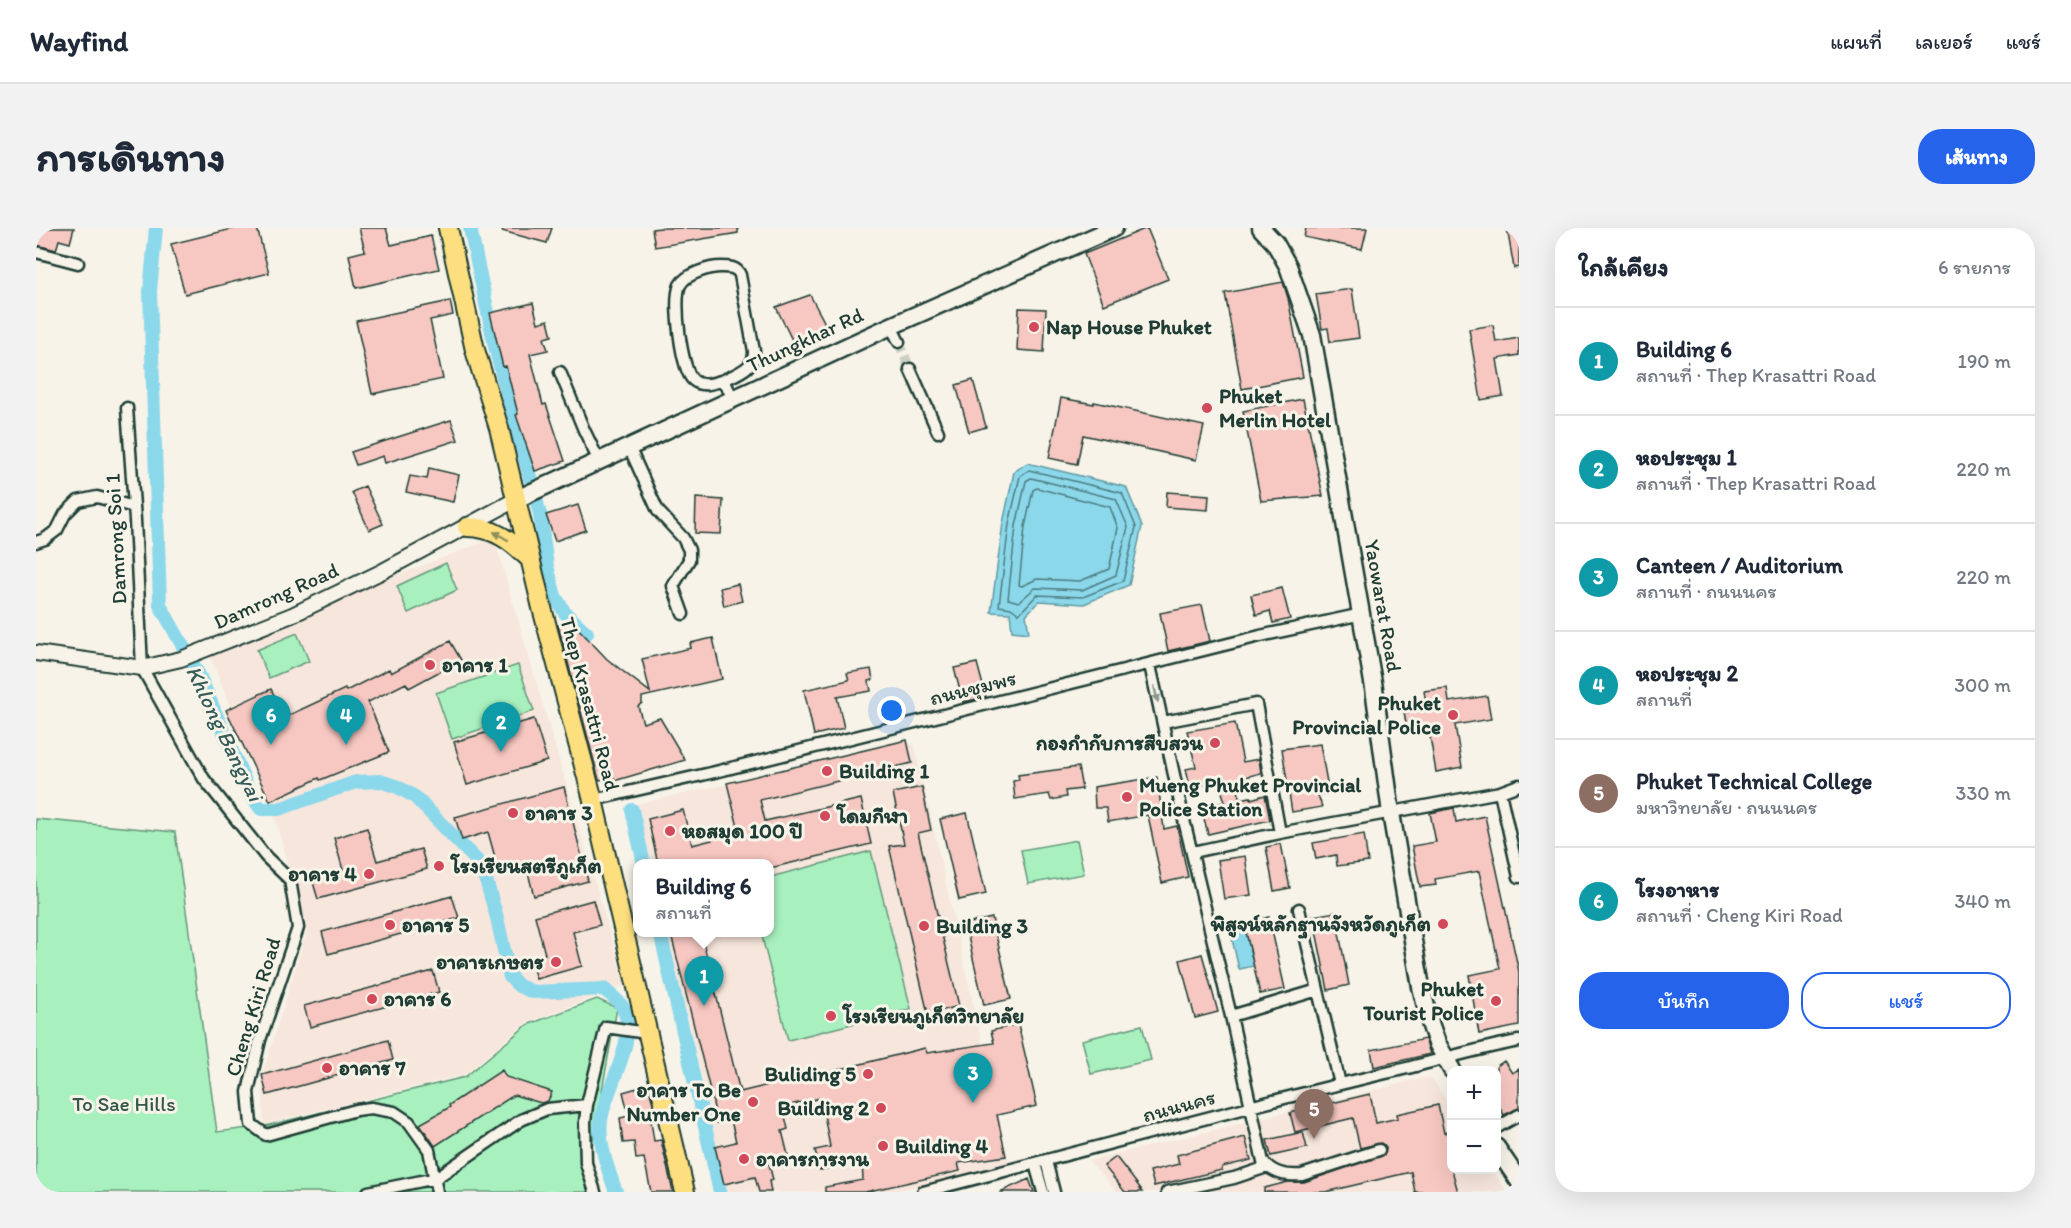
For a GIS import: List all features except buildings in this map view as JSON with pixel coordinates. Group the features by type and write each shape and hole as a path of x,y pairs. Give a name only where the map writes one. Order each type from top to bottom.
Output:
{"main road":[{"name":"Thep Krasattri Road","path":"448,228 475,350 499,428 527,495 530,559 593,800 644,1032 685,1192"},
{"name":"Thungkhar Rd","path":"527,495 891,326 1114,228"},
{"name":"Yaowarat Road","path":"1261,228 1275,243 1288,266 1312,335 1362,614 1391,813 1425,1007 1437,1043 1449,1065"},
{"path":"467,527 485,529 503,537 530,559"},
{"path":"1501,1153 1519,1181"}],"street":[{"path":"36,252 78,263"},
{"path":"708,268 733,268 738,271 754,357 748,367 724,380 705,384 694,381 683,352 677,308 680,284 688,277 708,268"},
{"path":"891,326 899,342"},
{"path":"910,369 938,432"},
{"path":"560,372 599,461"},
{"path":"724,380 733,399"},
{"name":"Damrong Soi 1","path":"127,408 142,668"},
{"path":"629,447 658,511 683,538 689,550 689,560 673,585 683,614"},
{"name":"Damrong Road","path":"36,653 142,668 181,660 292,615 527,495"},
{"path":"36,542 45,539 57,530 65,514 78,501 97,497 134,507"},
{"name":"ถนนชุมพร","path":"593,800 715,772 1260,636 1362,614"},
{"path":"1150,664 1263,1162 1278,1173 1302,1175 1379,1150"},
{"name":"Cheng Kiri Road","path":"142,668 204,779 266,857 290,880 298,928 261,1040 248,1092 250,1124 266,1135 356,1110 371,1108 394,1112 409,1122 429,1150 437,1192"},
{"path":"1162,722 1256,704 1280,833"},
{"path":"1193,852 1280,833 1500,792 1519,785"},
{"path":"1500,792 1519,877"},
{"path":"1299,909 1340,1084"},
{"path":"1231,1016 1318,990"},
{"path":"595,1192 586,1163 585,1122 606,1027 644,1032"},
{"name":"ถนนนคร","path":"923,1192 1340,1084 1449,1065 1482,1047 1519,1041"},
{"path":"368,1192 436,1179 521,1120 547,1109 587,1105"},
{"path":"1501,1126 1519,1115"},
{"path":"1046,1161 1054,1192"},
{"path":"1035,1164 1043,1192"},
{"path":"1167,1192 1234,1178 1267,1167"}],"shaded area":[{"name":"โรงเรียนสตรีภูเก็ต","path":"494,538 625,985 526,1023 464,1075 264,1124 262,1075 307,931 270,801 207,649"},
{"name":"โรงเรียนภูเก็ตวิทยาลัย","path":"914,743 1010,1166 889,1192 723,1192 707,1099 668,937 774,937 774,859 650,859 637,804"},
{"path":"1423,1078 1432,1079 1447,1102 1447,1174 1495,1174 1507,1192 1118,1192 1088,1161"}],"green space":[{"path":"446,563 457,590 408,613 397,586"},
{"path":"297,633 309,661 269,678 257,650"},
{"path":"518,665 534,711 452,739 436,693"},
{"name":"To Sae Hills","path":"36,819 175,832 217,1132 265,1126 465,1077 527,1025 597,999 617,1008 590,1157 599,1192 36,1192"},
{"path":"1077,840 1084,874 1028,884 1021,850"},
{"path":"871,851 911,1009 788,1040 762,937 774,937 774,876"},
{"path":"1142,1025 1151,1060 1091,1074 1082,1040"}],"water":[{"path":"1027,463 1126,487 1142,526 1129,585 1084,604 1039,601 1026,615 1029,633 1012,631 1010,613 991,612 1003,523 1014,472"},
{"path":"1244,923 1254,966 1239,969 1229,926"}],"waterway":[{"name":"Khlong Bangyai","path":"156,228 150,291 160,605 199,675 251,795 261,809 279,809 356,782 380,781 398,787 415,797 482,866 497,918 510,977 519,986 533,992 604,989 622,1005 627,1021 627,1034 620,1063 604,1107 600,1129 604,1156 616,1192"},
{"path":"470,228 496,351 540,514 547,566 555,596 565,613 587,633"},
{"path":"632,810 643,859"},
{"path":"661,937 720,1192"}],"tunnel":[{"path":"899,342 910,369"}],"place":[{"name":"Nap House Phuket","path":"1034,327"},
{"name":"Phuket Merlin Hotel","path":"1207,408"},
{"name":"อาคาร 1","path":"430,665"},
{"name":"Phuket Provincial Police","path":"1453,715"},
{"name":"กองกำกับการสืบสวน","path":"1215,743"},
{"name":"โรงอาหาร","path":"271,745"},
{"name":"หอประชุม 2","path":"346,745"},
{"name":"หอประชุม 1","path":"501,752"},
{"name":"Building 1","path":"827,771"},
{"name":"Mueng Phuket Provincial Police Station","path":"1127,797"},
{"name":"อาคาร 3","path":"513,813"},
{"name":"โดมกีฬา","path":"825,816"},
{"name":"หอสมุด 100 ปี","path":"670,831"},
{"name":"โรงเรียนสตรีภูเก็ต","path":"439,866"},
{"name":"อาคาร 4","path":"369,874"},
{"name":"พิสูจน์หลักฐานจังหวัดภูเก็ต","path":"1443,924"},
{"name":"อาคาร 5","path":"390,925"},
{"name":"Building 3","path":"924,926"},
{"name":"อาคารเกษตร","path":"556,962"},
{"name":"อาคาร 6","path":"372,999"},
{"name":"Phuket Tourist Police","path":"1496,1001"},
{"name":"Building 6","path":"704,1006"},
{"name":"โรงเรียนภูเก็ตวิทยาลัย","path":"831,1016"},
{"name":"อาคาร 7","path":"327,1068"},
{"name":"Buliding 5","path":"868,1074"},
{"name":"อาคาร To Be Number One","path":"753,1102"},
{"name":"Canteen / Auditorium","path":"973,1103"},
{"name":"Building 2","path":"881,1108"},
{"name":"Phuket Technical College","path":"1314,1139"},
{"name":"Building 4","path":"883,1146"},
{"name":"อาคารการงาน","path":"744,1159"}]}
